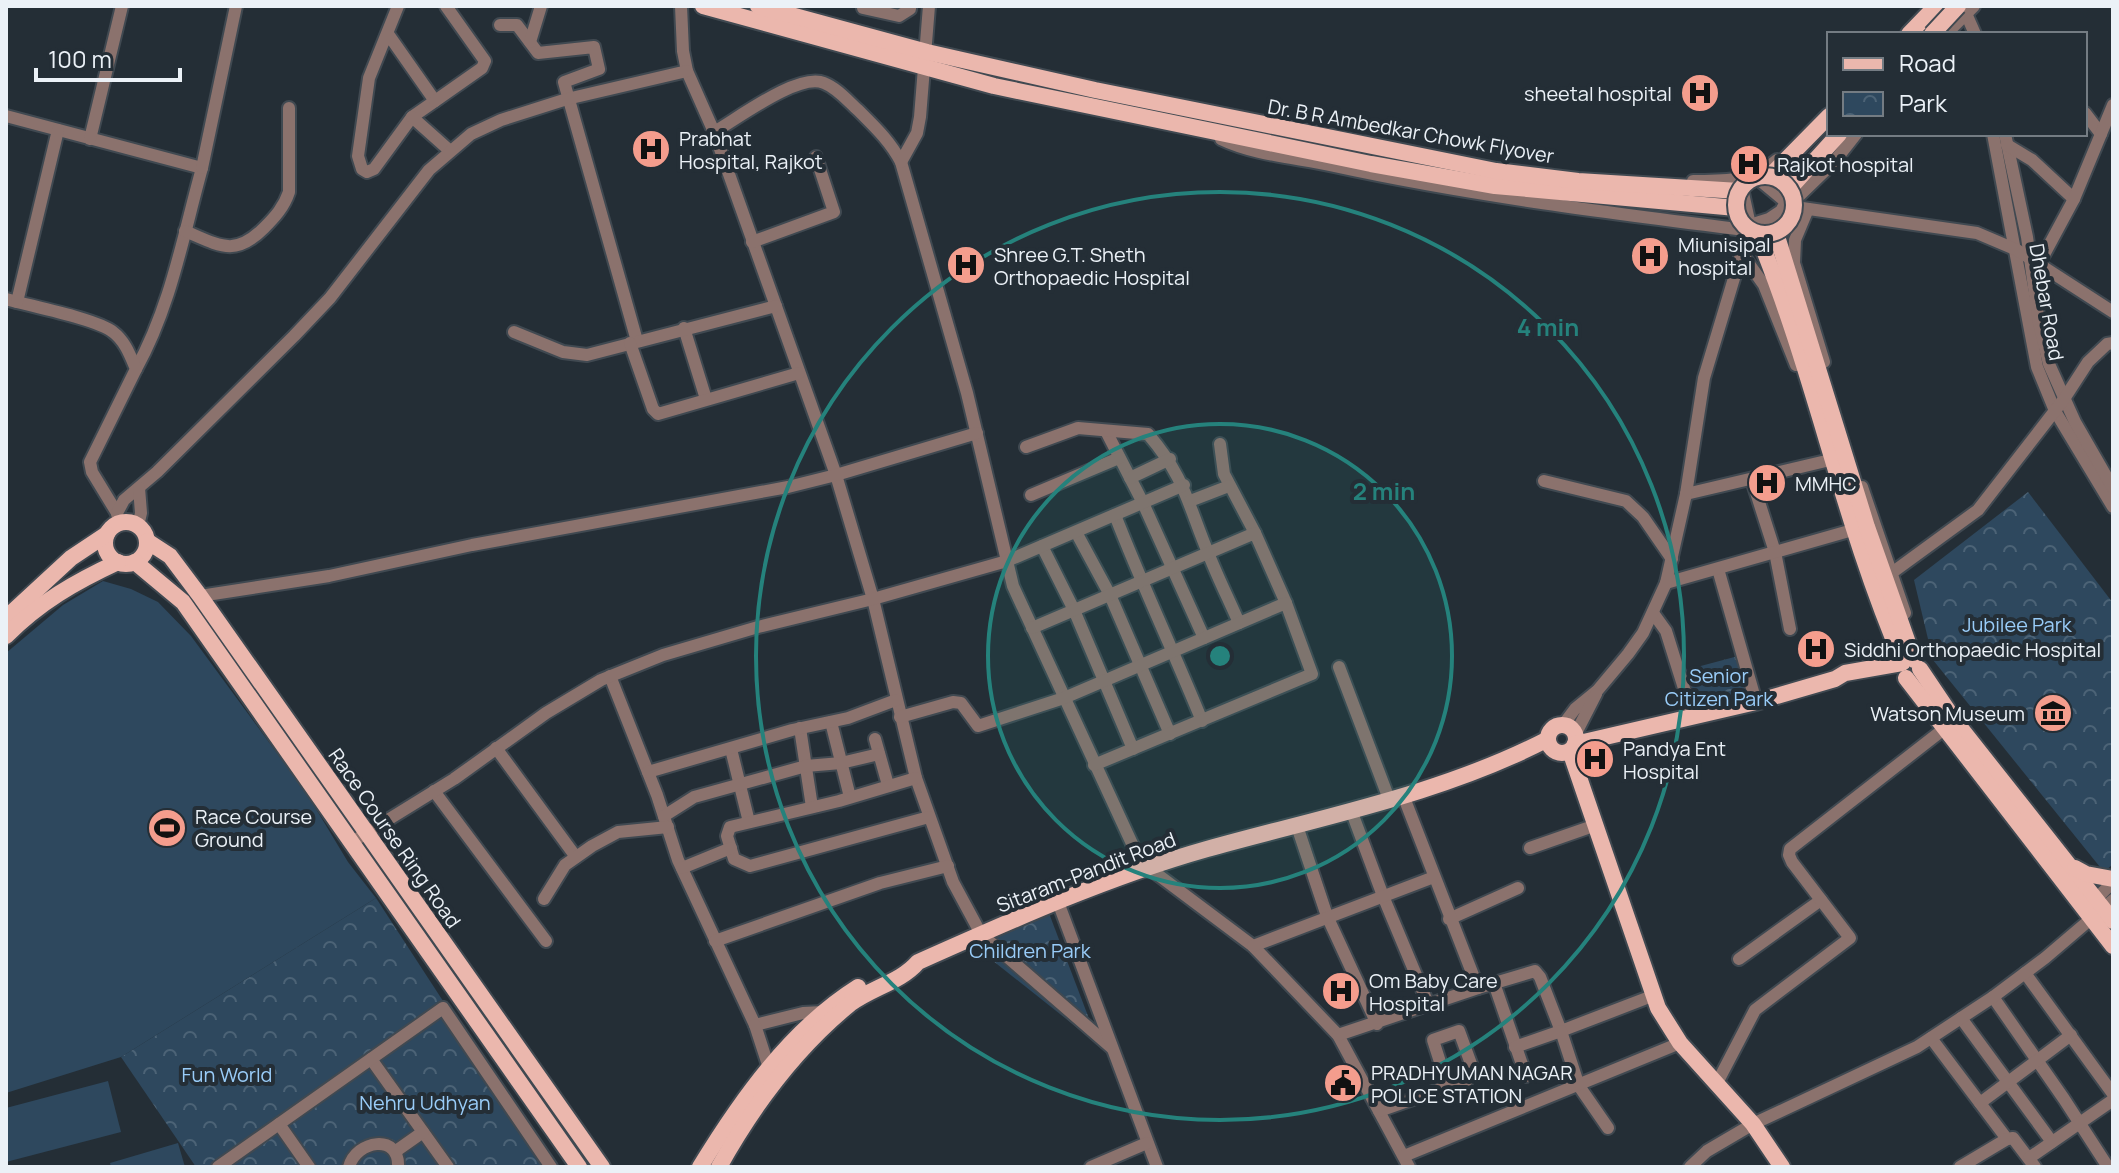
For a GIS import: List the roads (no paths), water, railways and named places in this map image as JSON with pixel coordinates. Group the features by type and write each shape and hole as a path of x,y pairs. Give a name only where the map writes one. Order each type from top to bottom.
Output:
{"main road":[{"path":"703,6 1221,125"},
{"path":"758,6 858,33 926,59"},
{"path":"1911,32 1936,6"},
{"path":"1935,32 1963,15"},
{"name":"Dr. B R Ambedkar Chowk Flyover","path":"1221,125 1496,171 1578,181 1743,182 1770,176 1827,118"},
{"name":"Dr. B R Ambedkar Chowk Flyover","path":"1221,125 1495,186 1736,208"},
{"path":"1788,195 1837,136"},
{"path":"1770,176 1779,179 1788,195 1794,197 1793,215 1776,233"},
{"path":"1743,182 1736,208 1742,224 1776,233"},
{"path":"1754,229 1808,376 1832,460 1902,644 1907,667 2098,912"},
{"path":"1776,233 1867,527 1894,626"},
{"path":"6,618 71,558 114,524 125,522 138,526 147,541 144,553 73,583 6,636"},
{"path":"114,524 106,547 112,558 126,562"},
{"name":"Race Course Ring Road","path":"147,541 170,556 200,596 602,1167"},
{"name":"Race Course Ring Road","path":"126,562 183,602 579,1167"},
{"name":"Sitaram-Pandit Road","path":"719,1167 774,1072 842,1011 859,997 910,971 918,962 981,934 1149,868 1206,849 1396,797 1518,754 1564,741 1756,702 1835,679 1845,673 1907,667"},
{"path":"1950,725 2070,866 2098,912 2113,946"},
{"path":"1564,741 1596,825 1652,996 1680,1043 1753,1124 1782,1167"},
{"path":"2070,866 2086,874 2113,880"},
{"path":"700,1167 718,1136 823,1012 871,980 906,963 918,962"}],"street":[{"path":"90,139 122,6"},
{"path":"114,524 90,462 130,386 165,307 202,168 236,6"},
{"path":"398,6 369,78 358,156 362,169 367,172 374,169 412,117 482,68 485,61 446,6"},
{"path":"530,42 541,6"},
{"path":"681,6 687,71 714,132 836,475 873,599 916,778 961,899 981,934 1112,1048"},
{"path":"858,33 863,7 899,16 910,6"},
{"path":"901,162 917,133 929,6"},
{"path":"1901,32 1926,6"},
{"path":"1948,6 1963,15 1974,32"},
{"path":"1948,32 1963,15"},
{"path":"500,25 517,25 538,53 594,47 599,69 564,82 653,409 658,414 667,413 799,373"},
{"path":"388,34 435,101"},
{"path":"114,524 124,500 216,415 330,298 410,194 449,150 481,129 567,99 687,71"},
{"path":"714,132 796,84 813,80 840,93 882,134 901,162 977,433 1013,586 1134,848 1149,868 1253,946 1338,1035 1406,1162 1680,1043"},
{"path":"2035,261 2074,199 2113,105"},
{"path":"185,231 206,241 241,247 274,218 286,203 289,192 289,108"},
{"path":"1743,182 1774,163 1827,108"},
{"path":"6,116 202,168"},
{"path":"2087,116 2101,134"},
{"path":"412,117 449,150"},
{"path":"1221,125 1222,140 1369,174 1528,202 1754,229"},
{"path":"58,130 12,301 90,321 111,330 122,341 136,369"},
{"path":"1743,182 1788,195 1800,195 1834,162 1854,136"},
{"name":"Dhebar Road","path":"1993,136 2037,367 2055,411 2113,507"},
{"path":"2006,140 2074,199"},
{"name":"Dhebar Road","path":"2006,140 2035,261 2044,347 2064,399 2113,488"},
{"path":"752,242 834,212 816,157"},
{"path":"1743,182 1754,229"},
{"path":"1564,741 1575,709 1597,691 1628,654 1653,613 1666,583 1686,494 1704,378 1742,254 1754,229 1769,219 1788,195"},
{"path":"1788,195 1808,209 1977,233 2017,250 2113,312"},
{"path":"1742,254 1758,274 1773,304 1798,369 1886,639 1902,644 1911,630 1860,481 1794,263 1795,240 1808,209"},
{"path":"514,332 576,355 587,355 776,306"},
{"path":"684,328 706,399"},
{"path":"1893,572 1978,510 2064,399 2088,362 2107,344 2113,343"},
{"path":"1026,447 1078,428 1148,434 1170,459 1184,485 1208,553 1239,623"},
{"path":"1106,431 1143,503 1204,638"},
{"path":"200,596 329,576 472,545 716,501 836,475 977,433"},
{"path":"1094,765 1312,674 1286,603 1224,474 1220,444"},
{"path":"1031,495 1119,458"},
{"path":"1130,478 1170,459"},
{"path":"1686,494 1826,461"},
{"path":"1752,480 1775,552 1790,629"},
{"path":"1544,481 1626,501 1643,517 1672,559"},
{"path":"352,842 434,791 546,713 610,676 663,655 1007,561 1184,485"},
{"path":"1190,501 1229,486"},
{"path":"138,526 141,513 139,488"},
{"path":"1115,515 1202,721"},
{"path":"1666,583 1849,531"},
{"path":"1076,532 1110,595 1170,734"},
{"path":"1032,628 1255,533"},
{"path":"1042,546 1074,610 1133,749"},
{"path":"1718,569 1756,702"},
{"path":"900,717 953,702 961,703 978,726 1064,698 1286,603"},
{"path":"1653,613 1666,631 1693,717"},
{"path":"1339,667 1434,877 1478,988"},
{"path":"610,676 682,868 774,1072"},
{"path":"648,772 800,728 848,718 896,700"},
{"path":"831,722 850,797"},
{"path":"1717,1083 1755,1010 1850,938 1792,862 1790,849 1950,725"},
{"path":"800,728 812,807"},
{"path":"875,739 888,785"},
{"path":"496,748 576,857"},
{"path":"731,749 749,822"},
{"path":"544,899 565,865 576,857 618,832 666,822 694,797 806,766 841,763 879,754"},
{"path":"916,778 730,827 727,836 734,859 750,866 929,817"},
{"path":"434,791 546,941"},
{"path":"1351,810 1429,1006"},
{"path":"1530,848 1596,825"},
{"path":"1297,826 1327,916 1377,1024"},
{"path":"682,868 731,848"},
{"path":"715,941 880,883 948,866"},
{"path":"1253,946 1434,877"},
{"path":"1690,1167 1707,1151 1753,1124 1917,1047 1993,997 2098,912 2113,880"},
{"path":"1449,919 1518,888"},
{"path":"1739,959 1821,900"},
{"path":"1058,902 1157,1167"},
{"path":"1338,1035 1535,971 1561,1031 1579,1086 1608,1128"},
{"path":"2025,973 2113,1094"},
{"path":"1494,983 1526,1076"},
{"path":"1515,1047 1652,996"},
{"path":"1993,997 2108,1167"},
{"path":"218,1167 443,1008 544,1164"},
{"path":"755,1025 803,1013 823,1012"},
{"path":"1961,1018 2052,1142"},
{"path":"1379,1111 1448,1087 1467,1080 1474,1072 1459,1031 1433,1040 1448,1087"},
{"path":"1980,1103 2071,1035"},
{"path":"1931,1038 2007,1139"},
{"path":"371,1059 448,1167"},
{"path":"1960,1167 2013,1138 2032,1163 2052,1142 2113,1100"},
{"path":"279,1124 309,1167"},
{"path":"396,1151 423,1132"},
{"path":"1091,1167 1147,1143"},
{"path":"349,1167 351,1159 368,1145 389,1144 396,1151 398,1167"}],"place":[{"name":"sheetal hospital","path":"1700,93"},
{"name":"Prabhat Hospital, Rajkot","path":"651,149"},
{"name":"Rajkot hospital","path":"1749,164"},
{"name":"Miunisipal hospital","path":"1650,256"},
{"name":"Shree G.T. Sheth Orthopaedic Hospital","path":"966,265"},
{"name":"MMHC","path":"1767,483"},
{"name":"Siddhi Orthopaedic Hospital","path":"1816,649"},
{"name":"Watson Museum","path":"2053,713"},
{"name":"Pandya Ent Hospital","path":"1595,759"},
{"name":"Race Course Ground","path":"167,828"},
{"name":"Om Baby Care Hospital","path":"1341,991"},
{"name":"PRADHYUMAN NAGAR POLICE STATION","path":"1343,1083"}],"park label":[{"name":"Jubilee Park","path":"2017,624"},
{"name":"Senior Citizen Park","path":"1719,686"},
{"name":"Children Park","path":"1030,950"},
{"name":"Fun World","path":"227,1074"},
{"name":"Nehru Udhyan","path":"425,1102"}]}
